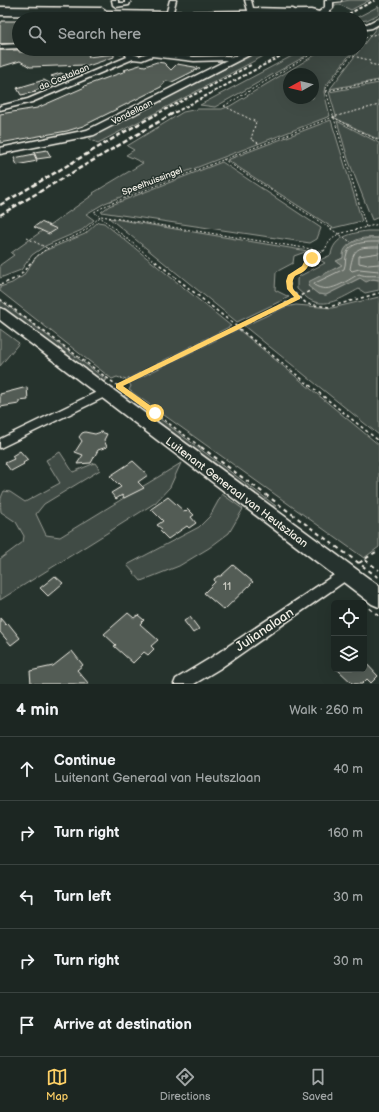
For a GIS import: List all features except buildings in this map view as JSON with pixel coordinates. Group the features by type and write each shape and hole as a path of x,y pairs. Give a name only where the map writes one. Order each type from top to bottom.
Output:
{"main road":[{"path":"325,12 329,8 330,0"},
{"path":"0,12 121,10 134,12"},
{"path":"367,25 374,25 379,21"},
{"name":"Vondellaan","path":"0,151 90,134 224,60 236,56"},
{"name":"Luitenant Generaal van Heutszlaan","path":"0,313 112,389 353,568 379,598"}],"street":[{"path":"56,11 60,0"},
{"path":"115,0 116,5 121,10 127,4 128,0"},
{"path":"169,12 173,0"},
{"path":"248,0 253,12"},
{"path":"0,9 56,11 102,10"},
{"path":"0,47 12,46"},
{"name":"da Costalaan","path":"0,108 30,101 125,56"},
{"path":"179,56 194,59 224,60"},
{"path":"0,444 112,389"},
{"name":"Julianalaan","path":"181,684 214,664 353,568"}],"lane":[{"path":"330,0 340,0"}],"path":[{"path":"367,37 379,33"},
{"path":"261,145 251,139 256,122 224,106 308,56"},
{"path":"351,56 326,88 326,91 366,227"},
{"path":"355,56 369,60 370,64 379,66"},
{"path":"326,91 379,82"},
{"path":"223,160 333,117 379,105"},
{"path":"333,117 379,141"},
{"path":"223,160 351,242"},
{"name":"Speelhuissingel","path":"101,216 94,212 107,204 223,160"},
{"path":"101,216 379,441"},
{"path":"0,285 19,277 35,257 47,248 81,233 101,216 324,251"},
{"path":"379,224 338,234 329,242 324,251 307,261 305,267 290,276 289,281 290,289 308,304 329,306 379,293"},
{"path":"28,238 47,248"},
{"path":"112,389 312,290"},
{"name":"Luitenant Generaal van Heutszlaan","path":"0,299 112,389 353,568 379,578"},
{"path":"353,568 379,550"},
{"path":"365,560 379,570"},
{"path":"367,606 379,616"}],"shaded area":[{"path":"350,0 370,0 351,10 340,5 333,5 333,3"},
{"path":"379,6 379,14 367,20 367,12"},
{"path":"379,24 379,80 330,89 355,56 367,56 367,40"},
{"path":"250,56 264,56 98,143 89,139 95,134"},
{"path":"292,56 306,56 283,68 215,107 200,105"},
{"path":"313,56 349,56 325,87 324,92 330,116 105,203 86,214 94,220 82,230 45,246 32,255 21,270 0,278 0,265 14,255 11,253 94,194 93,193 143,163 126,155 134,150 127,146 183,112 198,109 222,109 230,106 283,74 283,104 319,104 319,68 293,68"},
{"path":"379,83 379,140 333,117 336,116 329,92"},
{"path":"331,120 362,221 333,228 227,160"},
{"path":"337,121 379,143 379,217 372,220 348,159"},
{"path":"222,162 321,228 317,239 310,243 101,212 109,206"},
{"path":"109,218 308,251 294,256 293,263 276,272 275,290 289,297 237,322"},
{"path":"98,222 104,223 231,326 126,380 117,377 112,379 0,291 0,287 12,283 23,276 36,257 44,251 85,234"},
{"path":"379,231 379,238 356,240 348,246 343,258 337,261 342,265 310,283 310,285 318,294 326,295 360,278 379,280 379,290 365,293 359,289 337,300 318,303 310,300 297,289 297,279 325,263 320,260 331,255 335,244 339,240 355,233"},
{"path":"379,297 379,435 244,326 285,307 296,305 332,308"},
{"path":"0,300 107,380 101,383 0,307"},
{"path":"0,329 19,343 0,366"},
{"path":"238,329 379,445 379,547 364,558 129,390 131,386 129,383"},
{"path":"127,394 276,506 264,506 121,398"},
{"path":"60,452 73,472 95,463 100,470 44,504 36,514 46,535 60,537 181,463 170,487 155,503 0,600 0,559 23,542 24,536 16,522 1,512 0,506 4,491 10,492 25,502 60,483 46,460"},
{"path":"222,494 243,509 229,533 209,548 179,566 141,581 127,565 199,527 210,516"}],"water":[{"path":"379,238 379,280 373,279 366,282 360,278 326,295 318,294 308,286 310,283 308,282 342,265 336,261 343,258 343,253 348,246 356,241"}],"railway":[{"path":"352,12 375,0"},
{"path":"170,115 281,56"},
{"path":"155,115 251,65"},
{"path":"0,205 157,114"},
{"path":"0,215 172,114"}],"route":[{"path":"155,413 118,386 298,297 290,289 290,276 305,267 307,261 312,258"}]}
